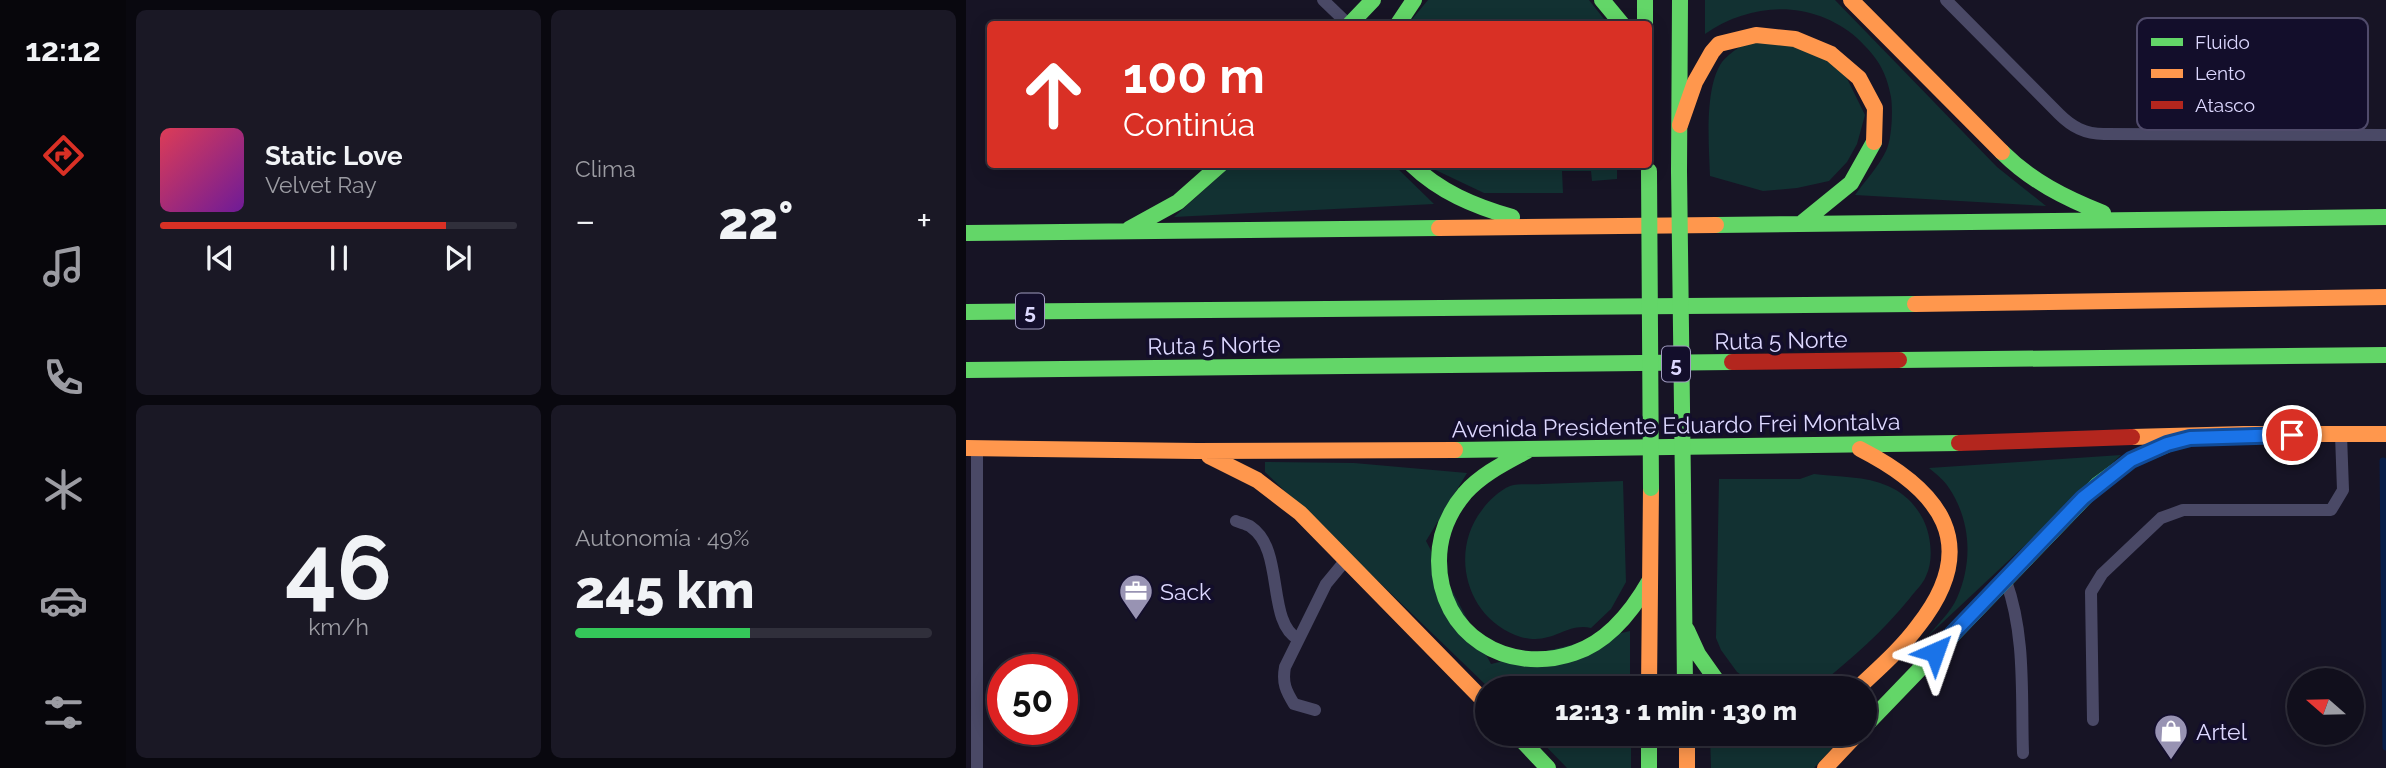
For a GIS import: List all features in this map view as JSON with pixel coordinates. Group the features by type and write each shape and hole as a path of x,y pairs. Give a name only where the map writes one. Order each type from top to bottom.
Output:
{"main road":[{"path":"1352,21 1373,0"},
{"path":"1400,21 1414,0"},
{"path":"1602,0 1620,21"},
{"path":"1645,0 1645,21"},
{"path":"1680,0 1679,171 1685,676"},
{"path":"1852,0 2021,171 2069,200 2122,219"},
{"path":"1680,125 1700,72 1718,45 1743,27 1766,21"},
{"path":"1803,222 1836,199 1850,184 1870,153 1875,137 1877,109 1873,86 1854,51"},
{"path":"1124,231 1178,202 1216,168"},
{"path":"1415,168 1433,184 1478,206 1545,225"},
{"path":"1648,168 1650,676"},
{"path":"966,233 2386,217"},
{"name":"Ruta 5 Norte","path":"966,312 2386,298"},
{"name":"Ruta 5 Norte","path":"966,370 2386,355"},
{"name":"Avenida Presidente Eduardo Frei Montalva","path":"971,448 1197,451 1527,450 1855,446 2244,435 2386,434"},
{"path":"1877,713 2097,485 2131,460 2167,444 2190,438"},
{"path":"1855,446 1902,470 1930,495 1945,521 1950,550 1942,587 1934,605 1870,676"},
{"path":"1527,450 1472,485 1452,510 1444,526 1438,557 1440,587 1450,611 1466,632 1492,650 1520,658 1547,660 1560,657 1587,648 1619,623 1642,595 1650,580"},
{"path":"1197,451 1243,471 1278,493 1475,692"},
{"path":"1684,620 1698,654 1714,676"},
{"path":"1527,746 1548,768"},
{"path":"1649,746 1649,768"},
{"path":"1687,746 1688,768"},
{"path":"1825,768 1846,746"}],"lane":[{"path":"1323,0 1346,21"},
{"path":"1947,0 2070,125 2086,132 2386,135"},
{"path":"2092,720 2091,592 2102,574 2161,518 2183,510 2331,510 2343,490 2341,435"},
{"path":"971,448 978,768"},
{"path":"1236,521 1252,527 1264,542 1283,618 1290,635 1298,639"},
{"path":"1315,710 1294,704 1286,692 1283,680 1285,667 1326,584 1346,559"},
{"path":"2005,578 2017,617 2020,641 2023,753"}],"green space":[{"path":"1428,0 1589,0 1606,21 1410,21"},
{"path":"1705,0 1835,0 1997,167 2046,206 1855,195 1883,157 1891,132 1891,97 1883,71 1870,51 1840,26 1802,11 1782,9 1743,15 1705,34"},
{"path":"1752,38 1834,52 1865,115 1857,144 1847,162 1829,181 1797,188 1763,191 1710,176 1709,117 1712,86 1722,62"},
{"path":"1229,168 1397,168 1434,204 1174,217"},
{"path":"1431,168 1617,168 1617,179 1592,181 1591,171 1562,171 1563,193 1484,193"},
{"path":"2121,455 1926,638 1954,603 1966,570 1967,556 1962,514 1945,482 1929,468"},
{"path":"1265,462 1354,463 1467,473 1426,541 1491,664 1630,631 1630,676 1477,676 1265,472"},
{"path":"1814,474 1871,480 1904,496 1916,508 1926,525 1930,540 1928,570 1921,585 1890,621 1830,676 1743,676 1721,650 1716,638 1719,479 1800,479"},
{"path":"1623,481 1626,582 1611,609 1591,628 1581,627 1538,639 1527,638 1498,626 1484,613 1474,597 1465,562 1472,526 1491,500 1502,490 1514,485"},
{"path":"1546,746 1631,746 1631,768 1567,768"},
{"path":"1710,746 1834,746 1814,768 1711,768"}],"waterway":[{"path":"2383,461 2386,747"}],"traffic: fast":[{"path":"1353,21 1373,0"},
{"path":"1400,21 1414,0"},
{"path":"1602,0 1620,21"},
{"path":"1645,0 1645,21"},
{"path":"1679,171 1680,0"},
{"path":"1803,222 1851,183 1874,142"},
{"path":"2002,152 2049,188 2103,213"},
{"path":"1129,229 1178,202 1216,168"},
{"path":"1415,168 1458,197 1512,217"},
{"path":"1649,171 1651,488"},
{"path":"1679,171 1683,486"},
{"path":"1716,225 2386,217"},
{"path":"966,233 1439,228"},
{"path":"966,312 1915,304"},
{"path":"1899,360 2386,355"},
{"path":"966,370 1732,362"},
{"path":"1455,450 1959,443"},
{"path":"1877,714 2097,485 2131,460 2169,444"},
{"path":"1527,451 1494,469 1472,486 1459,501 1446,525 1439,552 1442,587 1451,609 1464,628 1481,643 1502,653 1525,659 1549,659 1574,653 1609,633 1636,603 1650,580"},
{"path":"1683,486 1685,676"},
{"path":"1687,630 1698,654 1714,676"},
{"path":"1527,746 1548,768"},
{"path":"1649,746 1649,768"}],"traffic: slow":[{"path":"1851,0 2002,152"},
{"path":"1680,125 1695,82 1712,52 1719,44 1756,35 1795,39 1831,54 1859,78 1875,108 1874,142"},
{"path":"1439,228 1716,225"},
{"path":"1915,304 2386,297"},
{"path":"2132,437 2386,434"},
{"path":"966,448 1455,450"},
{"path":"1860,449 1912,482 1931,501 1943,522 1949,545 1948,570 1937,597 1904,643 1871,676"},
{"path":"1209,456 1257,480 1300,513 1475,692"},
{"path":"1649,676 1651,488"},
{"path":"1687,746 1687,768"},
{"path":"1825,768 1846,746"}],"traffic: jam":[{"path":"1732,362 1899,360"},
{"path":"1959,443 2132,437"}],"place":[{"name":"Sack","path":"1136,621"},
{"name":"Artel","path":"2171,761"}],"route":[{"path":"1935,652 2083,498 2131,460 2167,444 2190,438 2292,435"}]}
